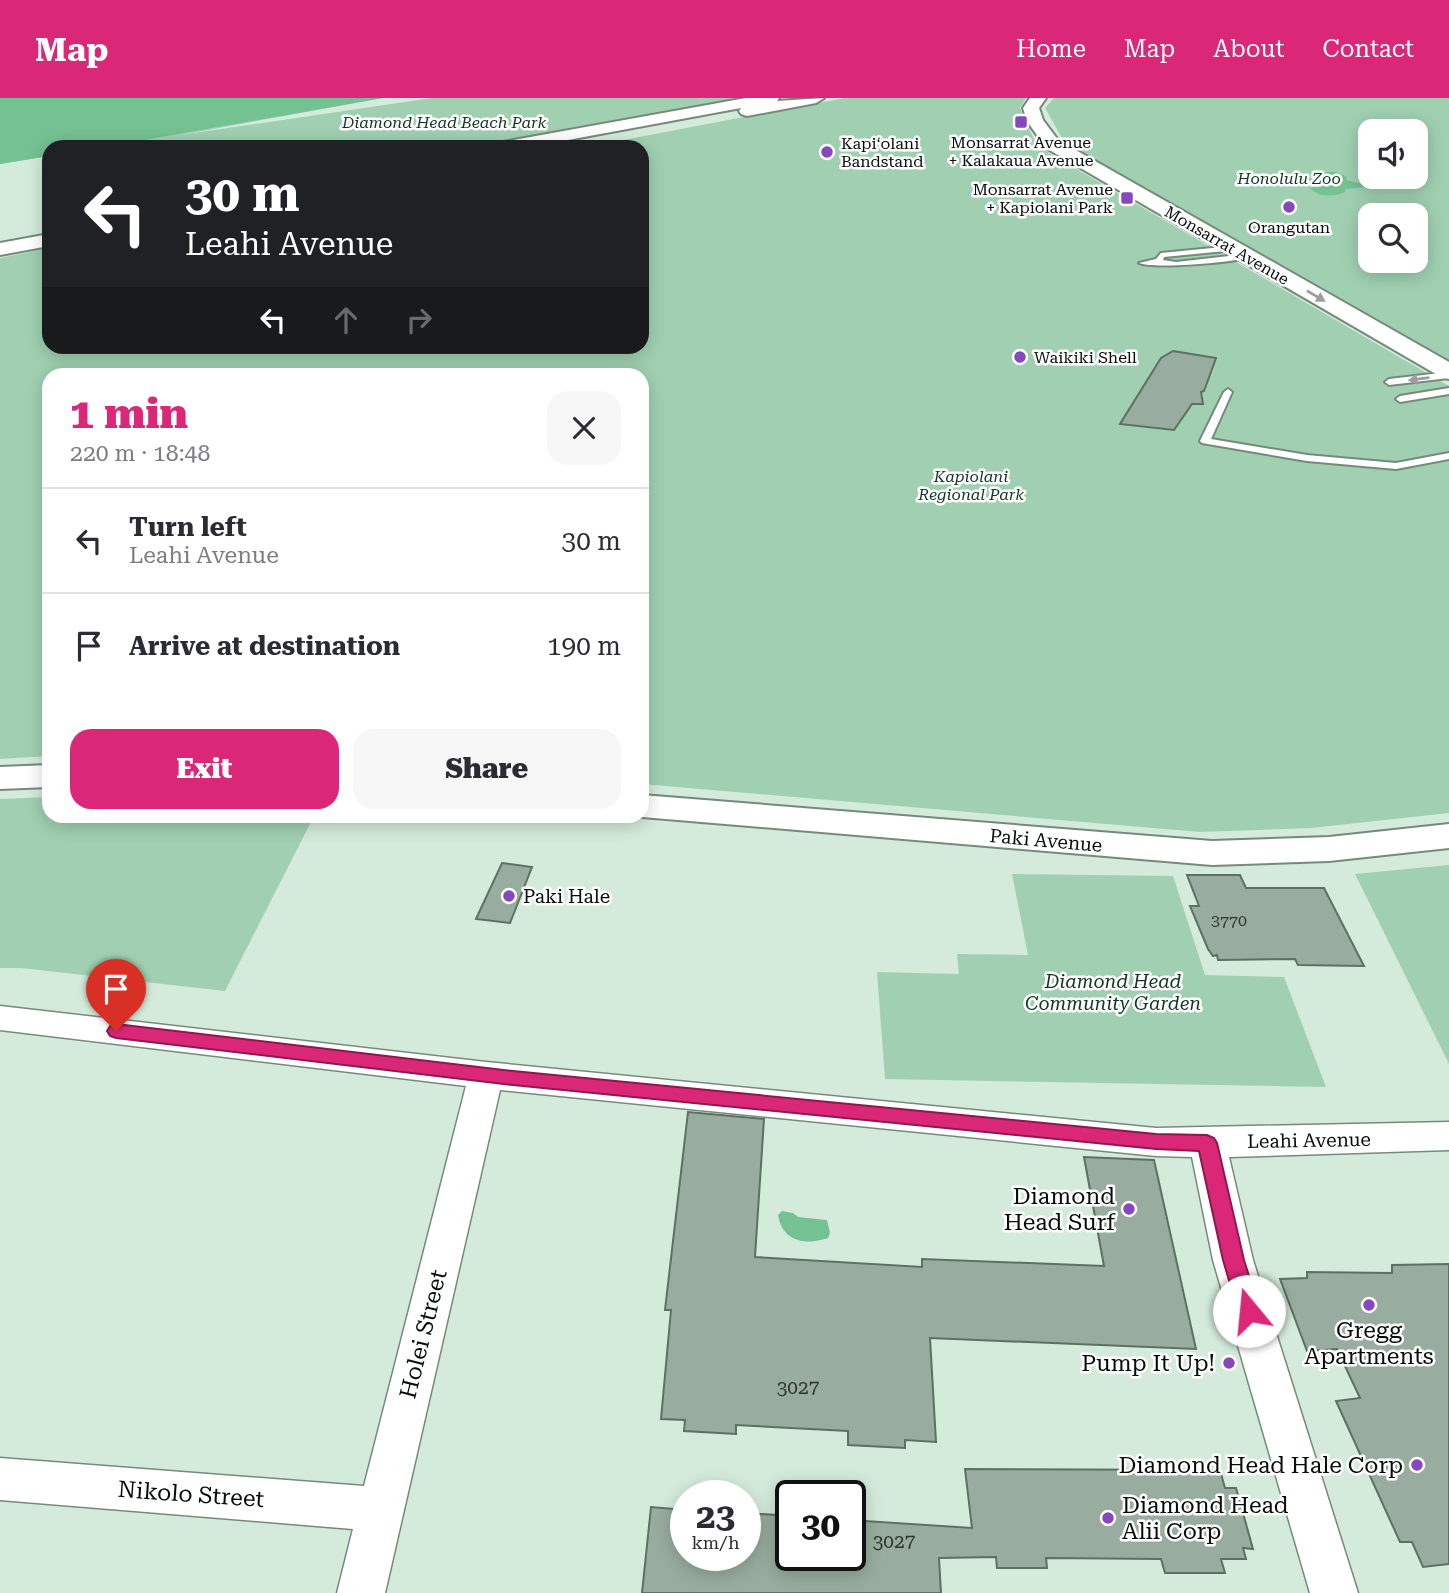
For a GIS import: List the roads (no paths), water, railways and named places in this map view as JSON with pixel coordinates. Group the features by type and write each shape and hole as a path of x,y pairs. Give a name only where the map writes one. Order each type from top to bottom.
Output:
{"street":[{"path":"541,140 771,98"},
{"path":"584,140 792,100 816,98"},
{"name":"Monsarrat Avenue","path":"1038,98 1031,108 1035,121 1052,144 1449,374"},
{"path":"0,239 42,231"},
{"path":"0,249 42,241"},
{"path":"0,778 42,776"},
{"name":"Paki Avenue","path":"649,807 1212,853 1329,849 1449,836"},
{"name":"Leahi Avenue","path":"0,1018 486,1075 1156,1142 1449,1136"},
{"name":"Holei Street","path":"361,1593 486,1075"},
{"path":"1207,1143 1233,1260 1334,1593"},
{"name":"Nikolo Street","path":"0,1479 382,1509"}],"lane":[{"path":"1158,261 1161,255 1240,252"},
{"path":"1143,263 1158,261 1177,264 1240,252"},
{"path":"1389,382 1449,374"},
{"path":"1401,399 1449,391"},
{"path":"1228,392 1205,441 1307,458 1396,466 1449,456"}],"place":[{"name":"Monsarrat Avenue + Kalakaua Avenue","path":"1021,122"},
{"name":"Kapiʻolani Bandstand","path":"827,152"},
{"name":"Monsarrat Avenue + Kapiolani Park","path":"1127,198"},
{"name":"Orangutan","path":"1289,207"},
{"name":"Waikiki Shell","path":"1020,357"},
{"name":"Paki Hale","path":"509,896"},
{"name":"Diamond Head Surf","path":"1129,1209"},
{"name":"Gregg Apartments","path":"1369,1305"},
{"name":"Pump It Up!","path":"1229,1363"},
{"name":"Diamond Head Hale Corp","path":"1417,1465"},
{"name":"Diamond Head Alii Corp","path":"1108,1518"}],"park label":[{"name":"Diamond Head Beach Park","path":"444,122"},
{"name":"Honolulu Zoo","path":"1289,178"},
{"name":"Kapiolani Regional Park","path":"971,485"},
{"name":"Diamond Head Community Garden","path":"1113,992"}]}
